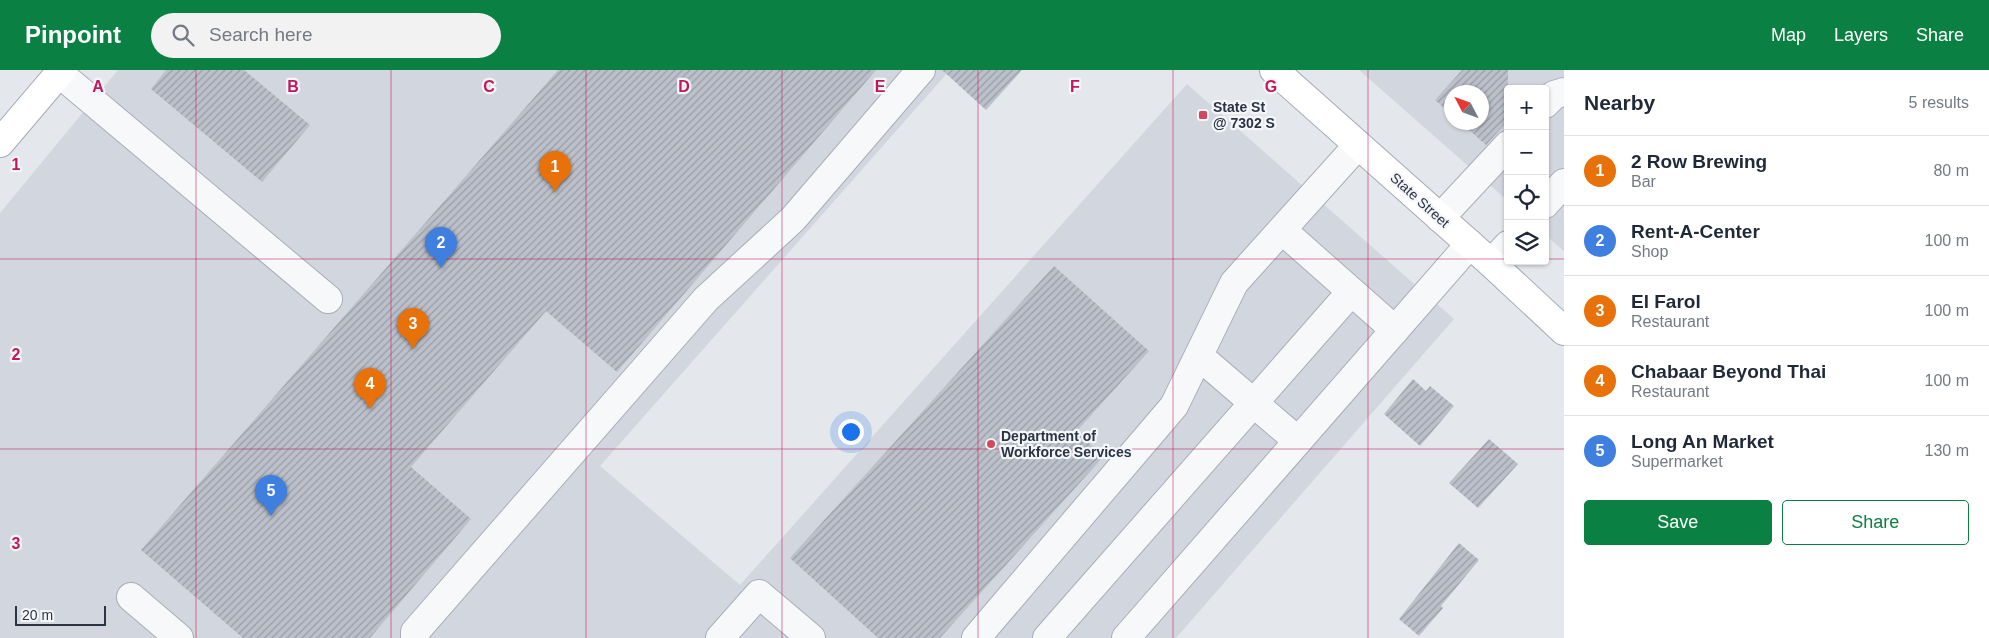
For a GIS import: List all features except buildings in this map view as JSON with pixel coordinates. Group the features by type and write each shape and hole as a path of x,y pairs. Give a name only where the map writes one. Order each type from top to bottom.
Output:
{"main road":[{"name":"State Street","path":"1274,70 1470,244 1500,254 1564,331"},
{"path":"0,143 60,72"}],"lane":[{"path":"415,638 415,632 706,300 794,219 921,70"},
{"path":"60,72 328,299"},
{"path":"1549,100 1554,95 1564,92"},
{"path":"976,638 1174,406 1234,283 1358,145"},
{"path":"1440,218 1504,149"},
{"path":"1549,200 1564,183"},
{"path":"1282,230 1395,330"},
{"path":"1126,638 1470,244"},
{"path":"1046,638 1351,292"},
{"path":"1199,356 1298,441"},
{"path":"720,638 759,594 811,638"},
{"path":"131,597 179,638"}],"shaded area":[{"path":"118,70 950,70 600,466 740,585 1187,84 1454,319 1176,638 0,638 0,213"},
{"path":"1359,70 1564,70 1564,251 1549,238 1549,85 1504,85 1504,197"}],"place":[{"name":"State St @ 7302 S","path":"1203,115"},
{"name":"2 Row Brewing","path":"555,192"},
{"name":"Rent-A-Center","path":"441,268"},
{"name":"El Farol","path":"413,349"},
{"name":"Chabaar Beyond Thai","path":"370,409"},
{"name":"Department of Workforce Services","path":"991,444"},
{"name":"Long An Market","path":"271,516"}]}
